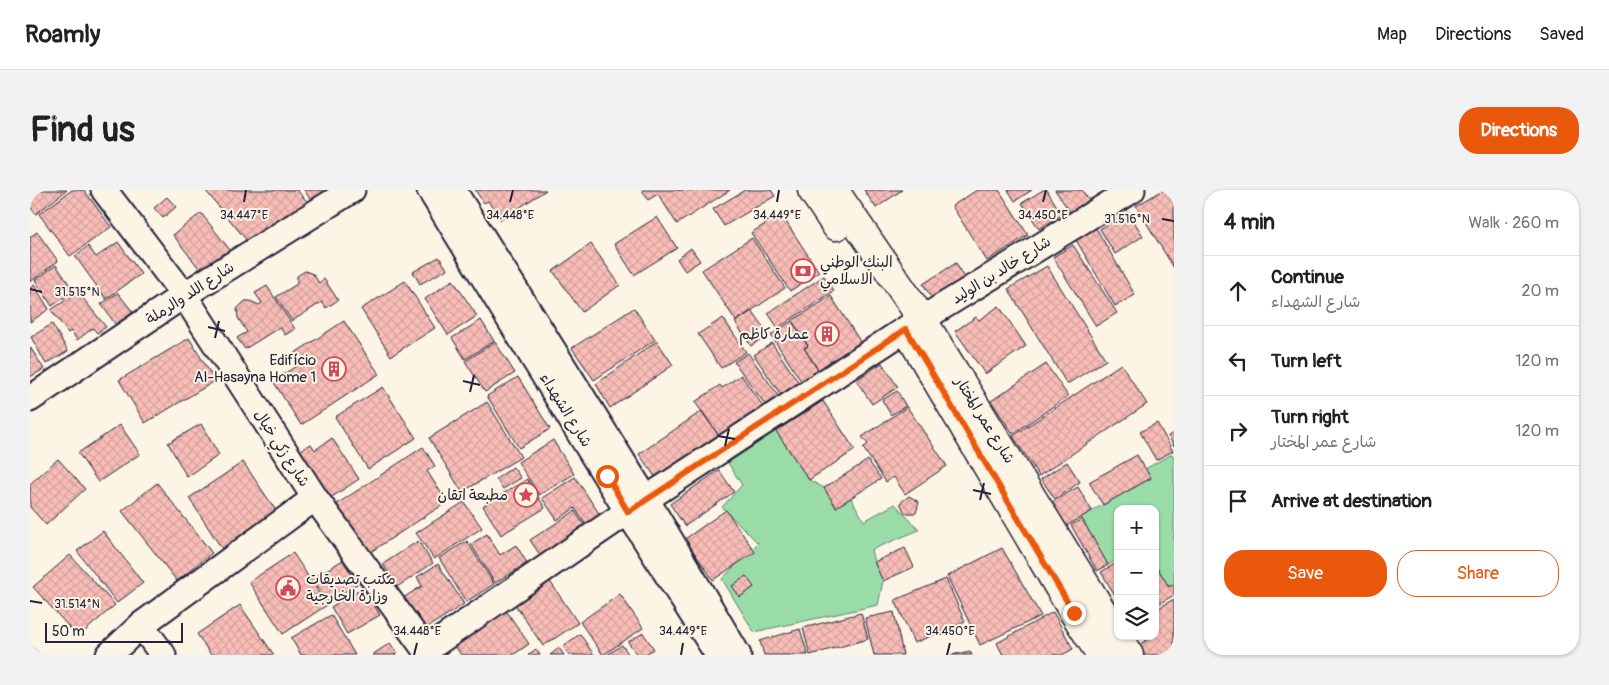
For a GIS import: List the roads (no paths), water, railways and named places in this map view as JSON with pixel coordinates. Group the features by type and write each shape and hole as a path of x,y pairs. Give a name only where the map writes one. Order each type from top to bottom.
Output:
{"main road":[{"name":"شارع عمر المختار","path":"812,190 914,324 1129,655"},
{"name":"شارع عمر المختار","path":"834,190 914,324 1074,613 1101,655"}],"street":[{"name":"شارع زكي خيال","path":"104,190 184,295 315,498 427,653"},
{"name":"شارع اللد والرملة","path":"30,399 184,295 352,190"},
{"name":"شارع الشهداء","path":"430,190 738,655"},
{"name":"شارع الشهداء","path":"453,190 637,505 718,655"},
{"name":"شارع خالد بن الوليد","path":"427,653 637,505 914,324 1132,190"},
{"path":"109,655 141,626 315,498"},
{"path":"141,626 163,655"}],"place":[{"name":"البنك الوطني الاسلامي","path":"803,271"},
{"name":"عمارة كاظم","path":"827,334"},
{"name":"Edifício Al-Hasayna Home 1","path":"334,369"},
{"name":"مطبعة اتقان","path":"526,495"},
{"name":"مكتب تصديقات وزارة الخارجية","path":"288,588"}]}
